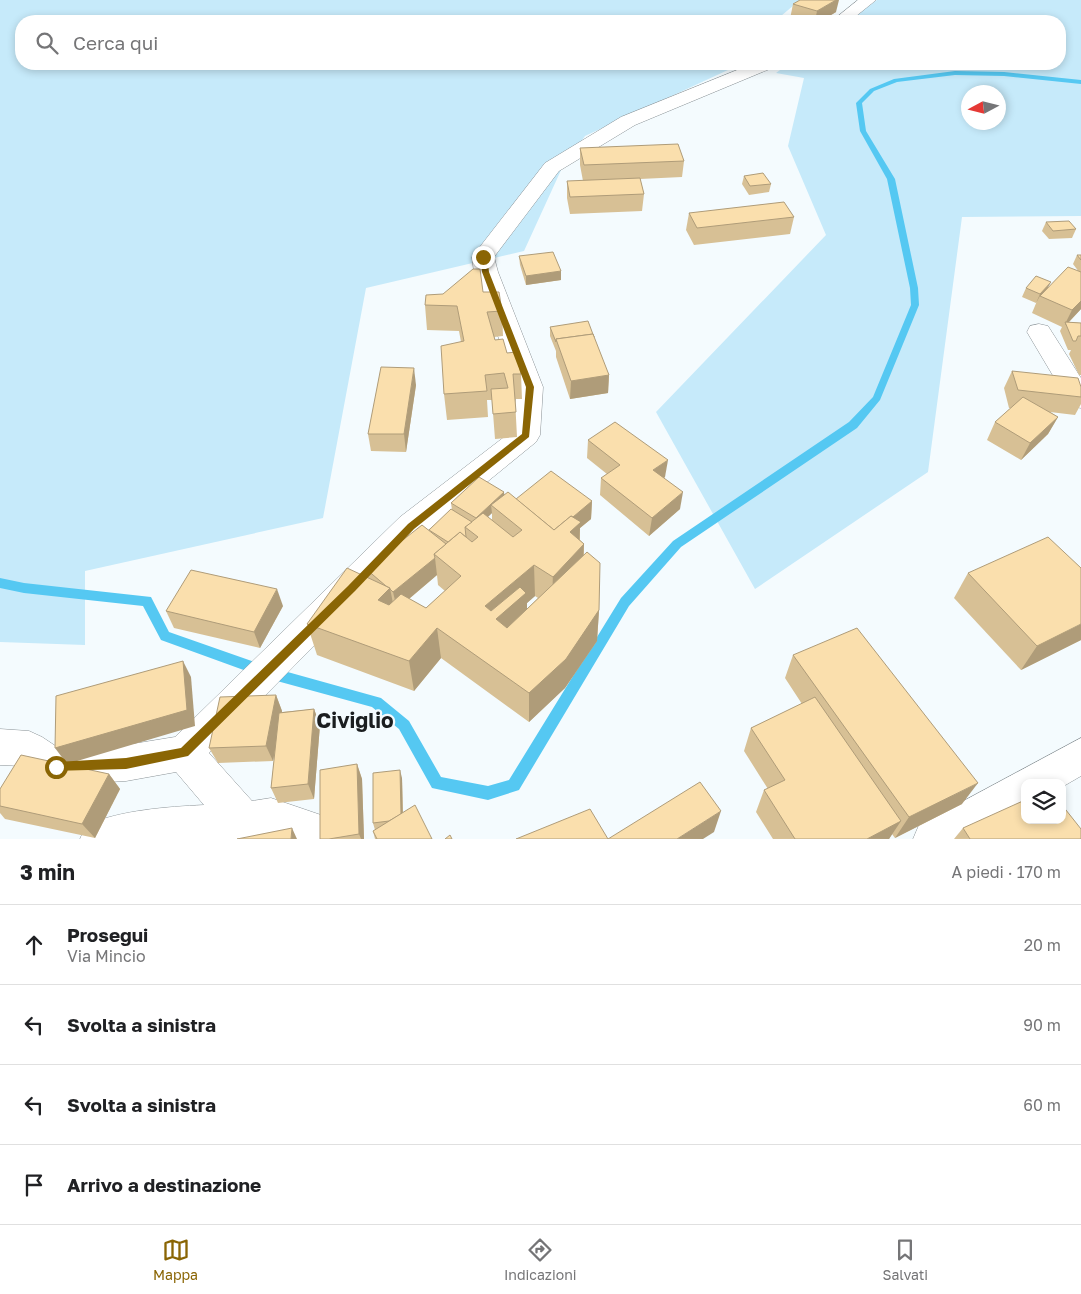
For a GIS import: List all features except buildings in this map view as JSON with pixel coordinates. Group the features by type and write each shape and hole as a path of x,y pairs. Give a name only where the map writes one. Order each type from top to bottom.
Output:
{"street":[{"path":"848,15 868,0"},
{"path":"0,747 28,749 56,767 126,763 184,753 411,526 526,435 530,387 486,272 483,257 552,167 628,122 752,70"},
{"path":"1039,332 1081,399"},
{"path":"184,753 245,822"},
{"path":"1040,779 1081,756"},
{"path":"933,839 1021,790"},
{"path":"100,839 170,826 245,822 271,817 307,829 310,839"}],"shaded area":[{"path":"0,0 800,0 782,15 15,15 15,70 728,70 585,136 562,168 524,251 366,288 323,518 85,571 85,645 0,642"},
{"path":"877,0 1081,0 1081,216 962,217 928,472 755,589 656,412 826,235 788,146 804,78 776,73 780,70 1066,70 1066,15 856,15"}],"waterway":[{"path":"0,583 24,588 147,601 165,636 266,672 376,702 404,725 437,783 488,793 514,785 625,602 677,544 853,425 877,398 915,305 914,288 891,179 863,131 859,103 872,90 896,80 955,73 1004,74 1081,82"}],"district":[{"name":"Civiglio","path":"355,721"}],"route":[{"path":"56,767 126,763 184,753 411,526 526,435 530,387 486,272 483,257"}]}
